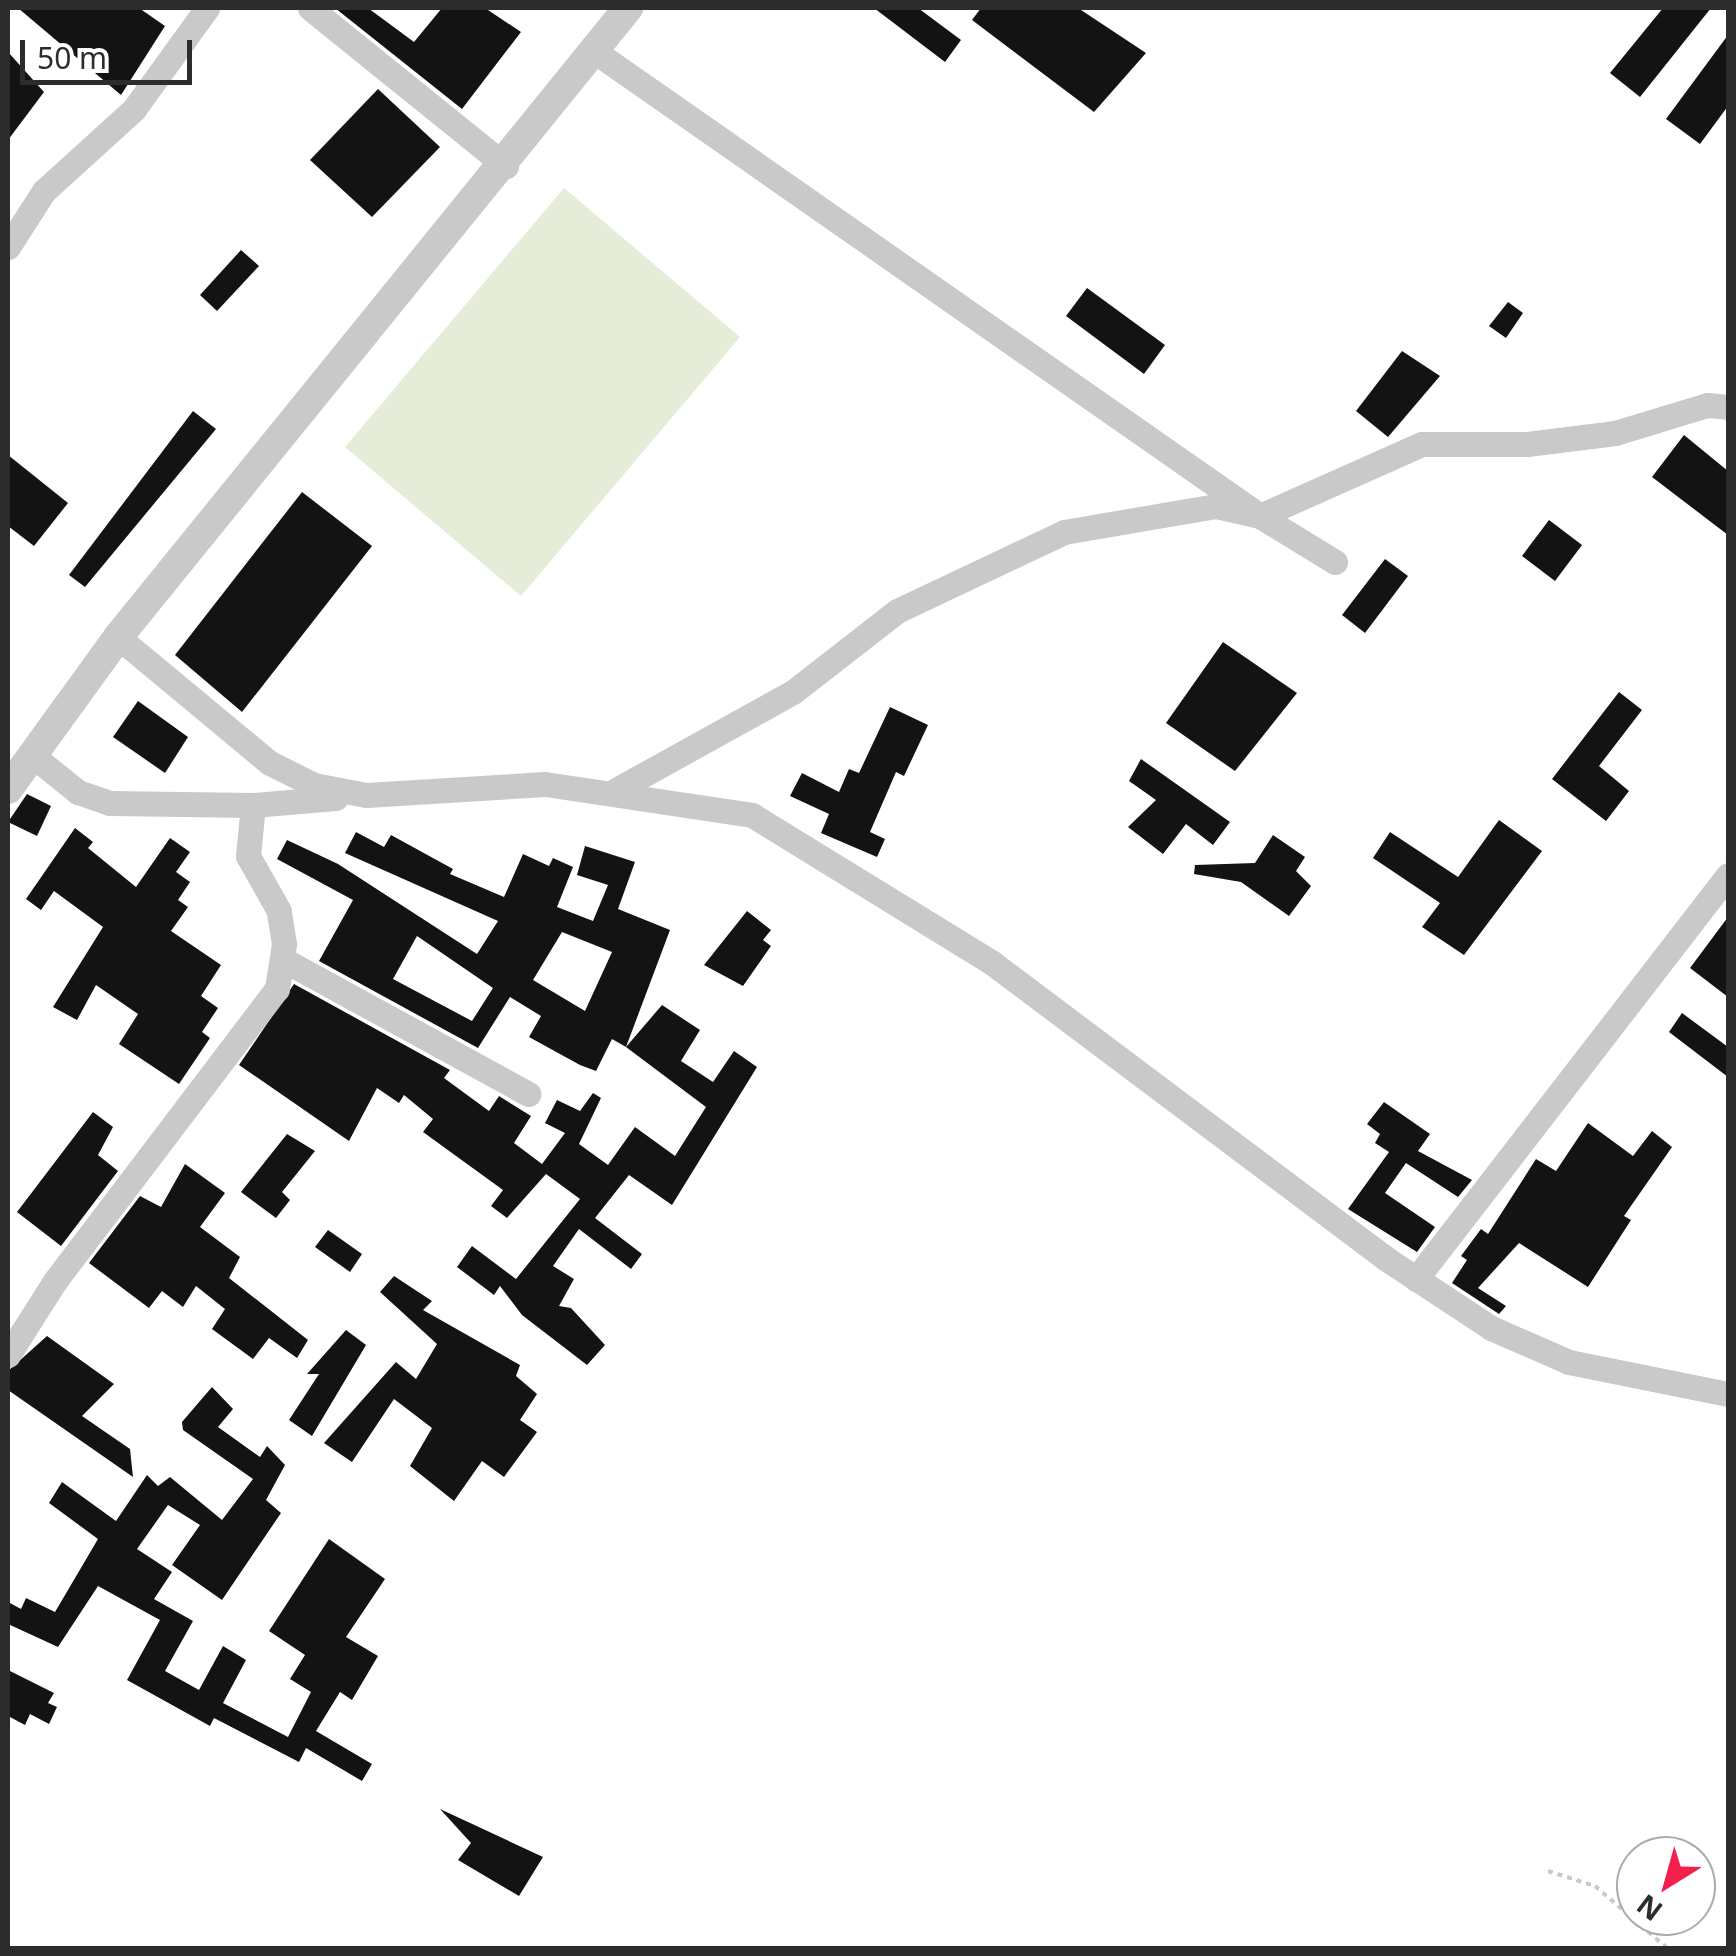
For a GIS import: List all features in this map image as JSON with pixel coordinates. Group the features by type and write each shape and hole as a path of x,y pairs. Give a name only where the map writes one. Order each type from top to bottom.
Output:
{"street":[{"path":"8,248 44,191 134,110 206,8"},
{"path":"310,8 506,166"},
{"path":"8,789 118,637 357,336 506,166 628,8"},
{"path":"594,51 1260,516 1335,562"},
{"path":"616,790 794,692 897,611 1064,532 1216,506 1260,516 1422,444 1527,444 1615,433 1707,405 1728,407"},
{"path":"118,637 270,763 314,785 366,795"},
{"path":"33,756 78,792 110,804 253,805 545,784 616,790 752,815 814,848 1057,1009 1416,1280 1491,1328 1555,1357 1728,1394"},
{"path":"8,1356 55,1280 277,989 282,958 279,911 248,856 253,805"},
{"path":"1416,1280 1728,875"},
{"path":"282,958 529,1094"}],"path":[{"path":"1548,1871 1595,1886 1667,1948"}],"green space":[{"path":"564,188 740,337 521,596 345,447"}],"building":[{"path":"18,8 139,8 165,26 121,95"},
{"path":"335,8 368,8 414,42 442,8 485,8 521,32 462,109"},
{"path":"874,8 918,8 961,40 945,62"},
{"path":"981,8 1078,8 1146,53 1094,112 972,20"},
{"path":"1663,8 1711,8 1640,97 1610,73"},
{"path":"1728,35 1728,106 1700,144 1666,119"},
{"path":"8,52 44,92 8,140"},
{"path":"378,89 440,147 372,217 310,160"},
{"path":"241,250 259,266 217,311 200,295"},
{"path":"1087,288 1165,345 1144,374 1066,316"},
{"path":"1508,302 1523,313 1506,338 1489,326"},
{"path":"1402,351 1440,376 1388,437 1356,411"},
{"path":"193,411 216,429 85,587 69,575"},
{"path":"1684,435 1728,471 1728,535 1652,477"},
{"path":"8,455 68,503 34,546 8,526"},
{"path":"302,492 372,546 242,712 175,655"},
{"path":"1549,520 1582,545 1555,581 1522,556"},
{"path":"1385,559 1408,576 1365,633 1342,615"},
{"path":"1223,642 1297,693 1235,771 1166,723"},
{"path":"1619,692 1642,710 1599,766 1629,791 1606,821 1552,779"},
{"path":"138,701 188,737 165,773 113,737"},
{"path":"890,707 928,725 904,776 896,772 870,832 885,839 877,857 821,833 829,814 790,796 802,773 839,792 849,769 859,773"},
{"path":"1141,759 1230,822 1213,845 1186,824 1163,854 1128,827 1156,800 1129,781"},
{"path":"27,794 51,806 37,836 8,822"},
{"path":"1499,820 1542,851 1464,955 1422,927 1440,903 1373,858 1390,832 1458,877"},
{"path":"75,828 93,842 88,848 136,887 170,838 190,852 176,872 190,882 178,900 188,907 171,931 221,965 201,996 218,1008 202,1032 210,1038 179,1084 119,1044 138,1014 96,985 77,1020 53,1007 103,927 54,891 41,910 26,899"},
{"path":"356,832 384,847 391,835 453,869 450,874 504,897 523,854 549,866 553,858 573,867 557,907 593,921 608,885 577,875 585,846 635,862 618,909 670,930 626,1047 612,1039 596,1071 580,1065 529,1037 541,1016 510,997 478,1048 319,961 353,900 277,859 287,840 338,864 477,954 498,921 345,853","holes":["562,932 612,952 585,1011 533,980","417,936 493,988 472,1021 393,979"]},
{"path":"1273,835 1305,857 1296,871 1311,886 1289,916 1241,882 1194,874 1195,865 1255,863"},
{"path":"747,911 771,930 763,940 771,946 743,986 704,965"},
{"path":"1728,917 1728,997 1690,968"},
{"path":"294,984 450,1070 444,1078 489,1111 499,1096 531,1116 514,1143 542,1164 565,1133 545,1123 557,1100 580,1111 593,1093 601,1098 579,1144 608,1165 635,1127 675,1156 706,1107 626,1047 662,1005 700,1030 681,1061 713,1082 734,1051 757,1067 672,1205 629,1175 595,1218 642,1254 631,1269 579,1229 553,1266 574,1279 559,1306 571,1308 605,1345 587,1365 522,1315 500,1286 494,1295 457,1267 472,1246 516,1279 580,1199 546,1174 507,1218 491,1206 503,1190 423,1132 433,1119 404,1095 399,1103 377,1088 349,1141 239,1065"},
{"path":"1682,1013 1728,1047 1728,1077 1669,1032"},
{"path":"1384,1102 1430,1134 1418,1151 1472,1180 1458,1197 1406,1163 1385,1193 1435,1227 1417,1252 1348,1209 1389,1152 1375,1143 1380,1134 1367,1124"},
{"path":"93,1112 113,1127 98,1155 118,1171 61,1246 17,1212"},
{"path":"1588,1123 1633,1156 1652,1131 1672,1147 1624,1216 1631,1220 1588,1287 1519,1243 1478,1288 1506,1306 1499,1314 1452,1283 1467,1260 1461,1256 1481,1229 1488,1234 1536,1159 1556,1171"},
{"path":"287,1134 315,1151 282,1192 290,1200 276,1218 241,1192"},
{"path":"185,1164 225,1193 200,1227 240,1257 229,1278 308,1340 297,1358 269,1338 253,1359 212,1329 225,1309 196,1286 183,1307 162,1291 149,1308 89,1263 140,1196 161,1207"},
{"path":"328,1230 362,1254 350,1272 315,1247"},
{"path":"394,1276 432,1301 423,1310 520,1365 516,1376 537,1394 520,1420 537,1432 504,1477 482,1461 454,1501 410,1466 432,1428 394,1399 352,1462 324,1443 396,1362 416,1379 437,1344 380,1292"},
{"path":"346,1330 366,1345 312,1436 289,1420 319,1374 307,1374"},
{"path":"47,1336 114,1384 82,1416 130,1449 133,1477 8,1390 8,1371"},
{"path":"212,1387 233,1409 218,1427 260,1457 267,1446 285,1465 266,1500 281,1513 222,1600 172,1565 200,1525 168,1505 137,1549 172,1572 154,1599 193,1621 165,1671 199,1690 223,1646 246,1660 223,1703 288,1737 311,1692 290,1679 305,1655 269,1631 329,1539 385,1579 346,1637 378,1656 352,1700 340,1692 316,1731 372,1764 362,1781 306,1748 299,1762 214,1718 210,1726 127,1680 160,1620 98,1586 58,1647 8,1624 8,1602 21,1609 26,1598 55,1612 98,1539 49,1503 62,1482 116,1521 147,1475 158,1486 170,1477 222,1520 253,1479 183,1430 182,1422"},
{"path":"8,1670 54,1693 48,1703 57,1707 49,1724 30,1714 25,1725 8,1716"},
{"path":"440,1809 543,1857 519,1896 458,1860 471,1843"}]}
